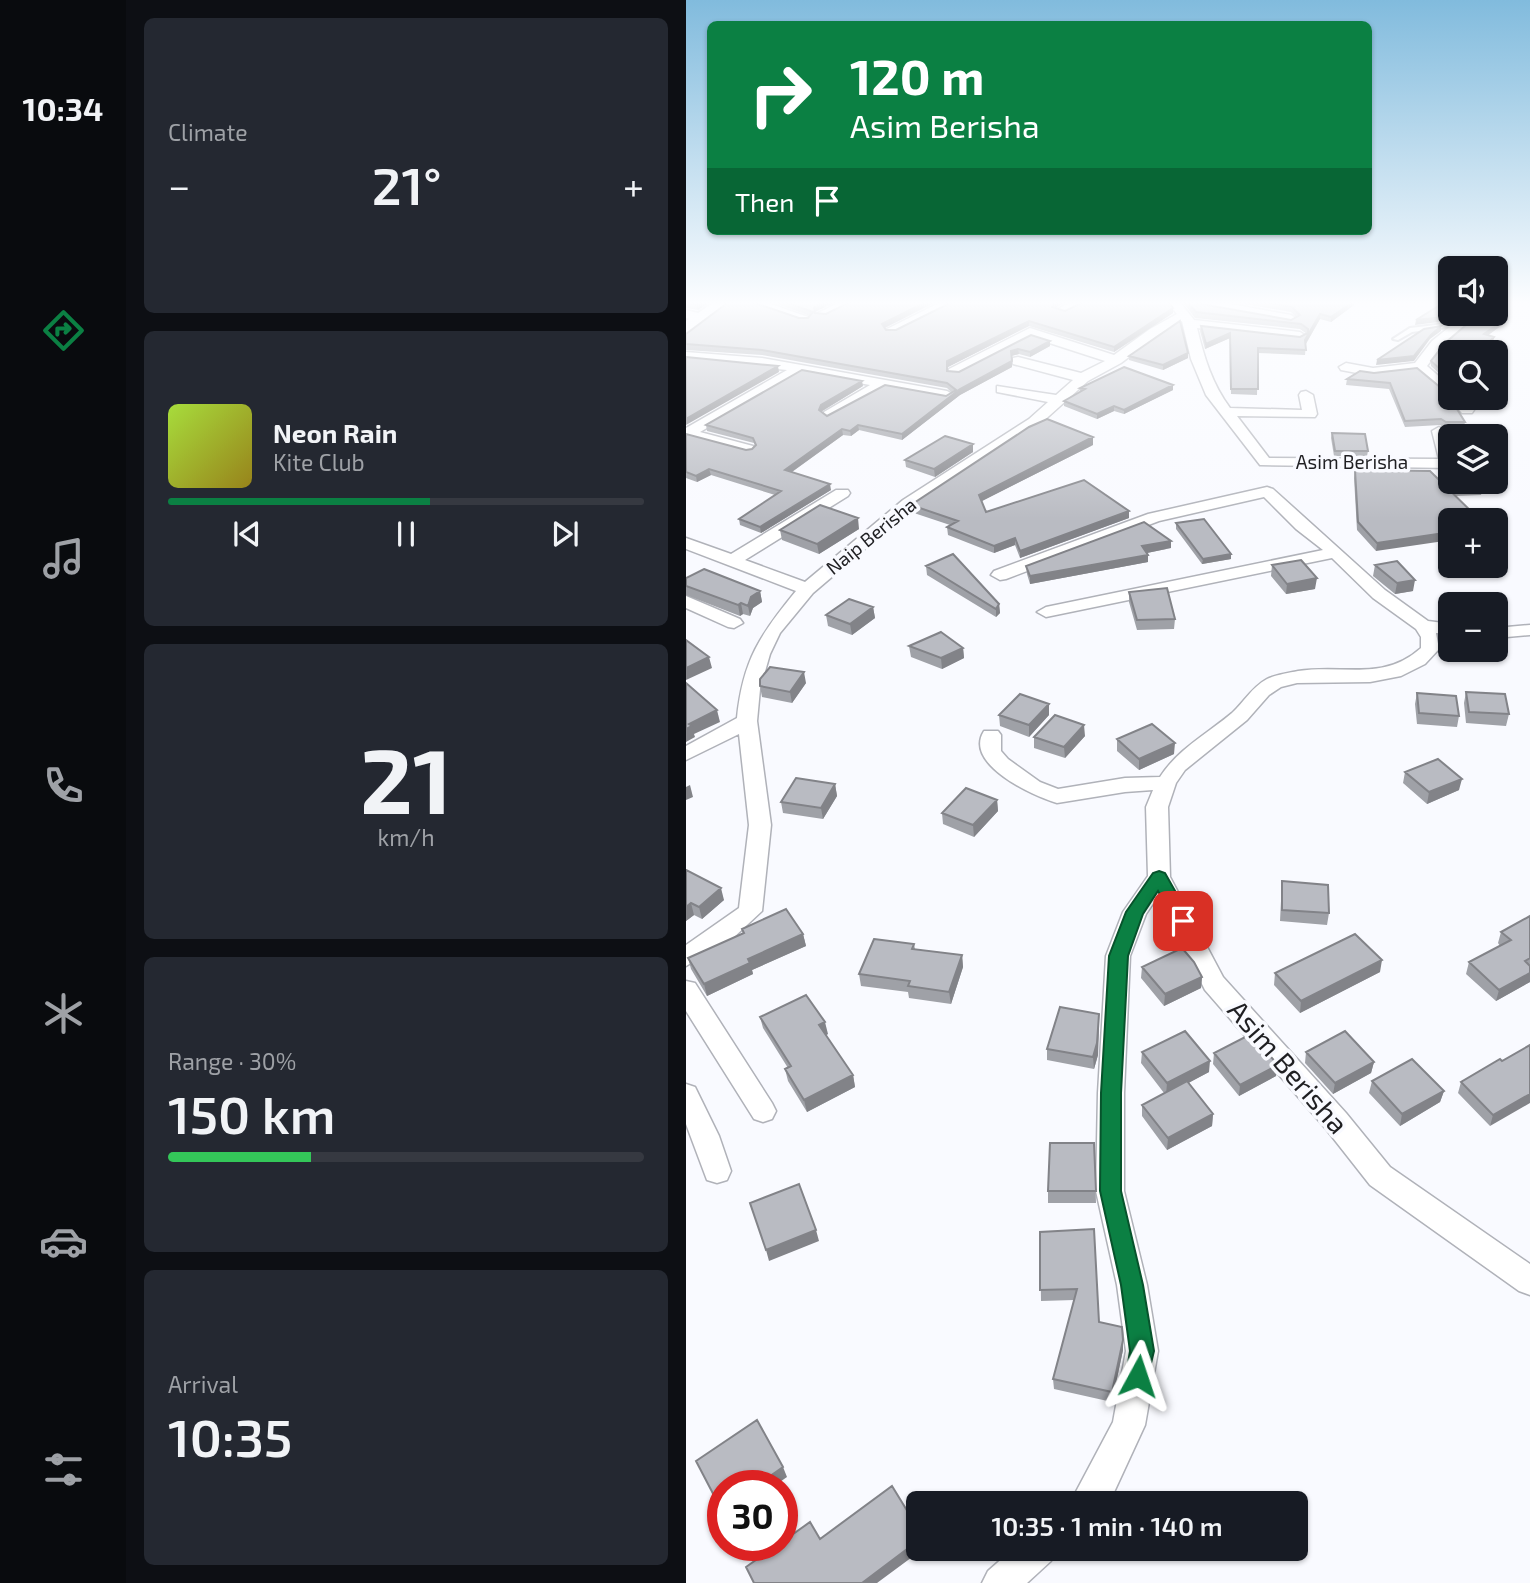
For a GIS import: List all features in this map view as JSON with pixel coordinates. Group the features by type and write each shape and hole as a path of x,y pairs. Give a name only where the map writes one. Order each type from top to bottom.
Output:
{"street":[{"path":"687,433 791,375"},
{"path":"830,375 947,396"},
{"path":"1071,375 1083,378"},
{"name":"Naip Berisha","path":"686,957 750,911 760,825 747,721 750,689 761,654 772,632 807,589 909,503 1034,422 1089,375"},
{"name":"Asim Berisha","path":"1205,375 1213,395 1265,462 1273,483 1267,492 1379,594 1423,626 1430,637 1430,649 1418,660 1394,672 1370,677 1314,674 1274,682 1240,716 1178,765 1166,783 1157,807 1159,877 1214,983 1328,1111 1380,1176 1530,1281"},
{"path":"829,415 880,385"},
{"path":"1002,388 1058,400"},
{"path":"1226,412 1310,414 1306,395"},
{"path":"687,433 748,449"},
{"name":"Asim Berisha","path":"1265,462 1438,464"},
{"path":"1000,575 1154,517 1267,492"},
{"path":"706,571 842,493"},
{"path":"686,543 807,589"},
{"path":"1046,612 1336,552"},
{"path":"686,601 734,623"},
{"path":"1423,626 1438,628"},
{"path":"1508,633 1530,630"},
{"path":"686,754 747,721"},
{"path":"991,735 991,752 1001,764 1033,787 1057,796 1125,785 1166,783"},
{"path":"1097,1491 1129,1425 1142,1351 1132,1285 1110,1191 1111,1093 1118,956 1135,912 1159,877"},
{"path":"686,990 763,1111"},
{"path":"686,1095 705,1136 717,1171"},
{"path":"1000,1583 1025,1561"}],"building":[{"path":"686,375 763,375 686,419"},
{"path":"793,375 829,375 862,381 821,405 819,410 827,416 885,385 946,396 956,390 947,383 901,375 986,375 960,389 902,434 858,425 850,431 842,429 785,470 830,484 760,527 739,519 781,491 709,469 696,476 686,472 686,434 746,450 752,449 756,445 753,438 706,425"},
{"path":"1108,375 1145,375 1173,385 1124,410 1114,406 1097,414 1064,401 1085,389 1080,388"},
{"path":"1231,375 1258,375 1258,389 1231,389"},
{"path":"1354,375 1425,375 1438,386 1438,410 1458,410 1465,422 1446,422 1441,419 1405,421 1390,383 1347,379"},
{"path":"1047,419 1093,437 979,495 986,512 1084,480 1129,511 1020,551 1015,538 994,546 947,527 958,521 911,505 1029,427"},
{"path":"1332,433 1365,434 1368,451 1335,451"},
{"path":"945,436 973,444 934,469 905,460"},
{"path":"1355,470 1430,471 1438,479 1438,494 1453,494 1468,508 1438,508 1438,534 1377,543 1358,522"},
{"path":"820,505 858,518 817,544 780,530"},
{"path":"1204,519 1231,554 1203,559 1176,523"},
{"path":"1144,522 1171,541 1142,546 1148,555 1030,576 1026,566"},
{"path":"953,554 999,604 996,609 926,566"},
{"path":"1301,560 1317,578 1287,584 1272,565"},
{"path":"1397,561 1415,580 1397,583 1375,565"},
{"path":"704,569 760,591 751,597 748,606 741,603 738,605 686,586 686,578"},
{"path":"1167,588 1175,619 1137,620 1129,592"},
{"path":"849,599 873,607 850,624 826,615"},
{"path":"941,632 963,648 941,658 909,646"},
{"path":"686,640 709,657 686,668"},
{"path":"770,667 804,672 790,692 760,686 760,679"},
{"path":"686,683 717,710 689,724 692,726 686,729"},
{"path":"1466,692 1505,694 1509,714 1469,712"},
{"path":"1417,693 1456,696 1459,716 1419,713"},
{"path":"1020,694 1049,704 1029,725 999,715"},
{"path":"1055,715 1084,725 1064,747 1034,737"},
{"path":"1152,724 1175,743 1139,759 1117,739"},
{"path":"1438,759 1462,779 1429,792 1405,772"},
{"path":"796,778 835,784 821,808 781,802"},
{"path":"966,788 997,800 973,825 942,813"},
{"path":"686,870 721,888 699,907 691,903 686,907"},
{"path":"1282,881 1328,885 1329,913 1282,910"},
{"path":"786,909 803,934 748,959 750,963 704,984 688,958 744,933 742,929"},
{"path":"1530,916 1530,958 1525,961 1530,966 1530,973 1499,990 1469,962 1511,940 1501,932"},
{"path":"1355,934 1382,960 1301,1001 1275,973"},
{"path":"874,939 914,944 912,949 962,955 949,992 908,986 910,981 859,974"},
{"path":"1182,948 1202,977 1165,994 1142,967"},
{"path":"806,995 825,1022 819,1025 853,1075 804,1100 785,1069 791,1066 760,1017"},
{"path":"1060,1007 1099,1014 1093,1057 1047,1049"},
{"path":"1185,1031 1210,1061 1167,1083 1142,1052"},
{"path":"1345,1031 1374,1062 1335,1083 1306,1052"},
{"path":"1251,1034 1278,1065 1240,1085 1214,1053"},
{"path":"1530,1045 1530,1094 1493,1115 1461,1082"},
{"path":"1412,1059 1444,1091 1402,1114 1372,1081"},
{"path":"1187,1081 1213,1114 1168,1138 1142,1105"},
{"path":"1050,1143 1094,1143 1096,1191 1048,1191"},
{"path":"799,1184 816,1230 766,1250 750,1203"},
{"path":"1094,1229 1099,1322 1122,1327 1123,1340 1112,1392 1053,1379 1077,1289 1040,1290 1040,1232"},
{"path":"757,1420 783,1467 779,1470 707,1470 707,1482 696,1461"},
{"path":"892,1486 906,1509 906,1550 862,1583 754,1583 746,1567 754,1561 798,1561 798,1531 810,1522 820,1539"}],"route":[{"path":"1138,1376 1142,1351 1132,1285 1110,1191 1111,1093 1118,956 1135,912 1159,877 1183,921"}]}
